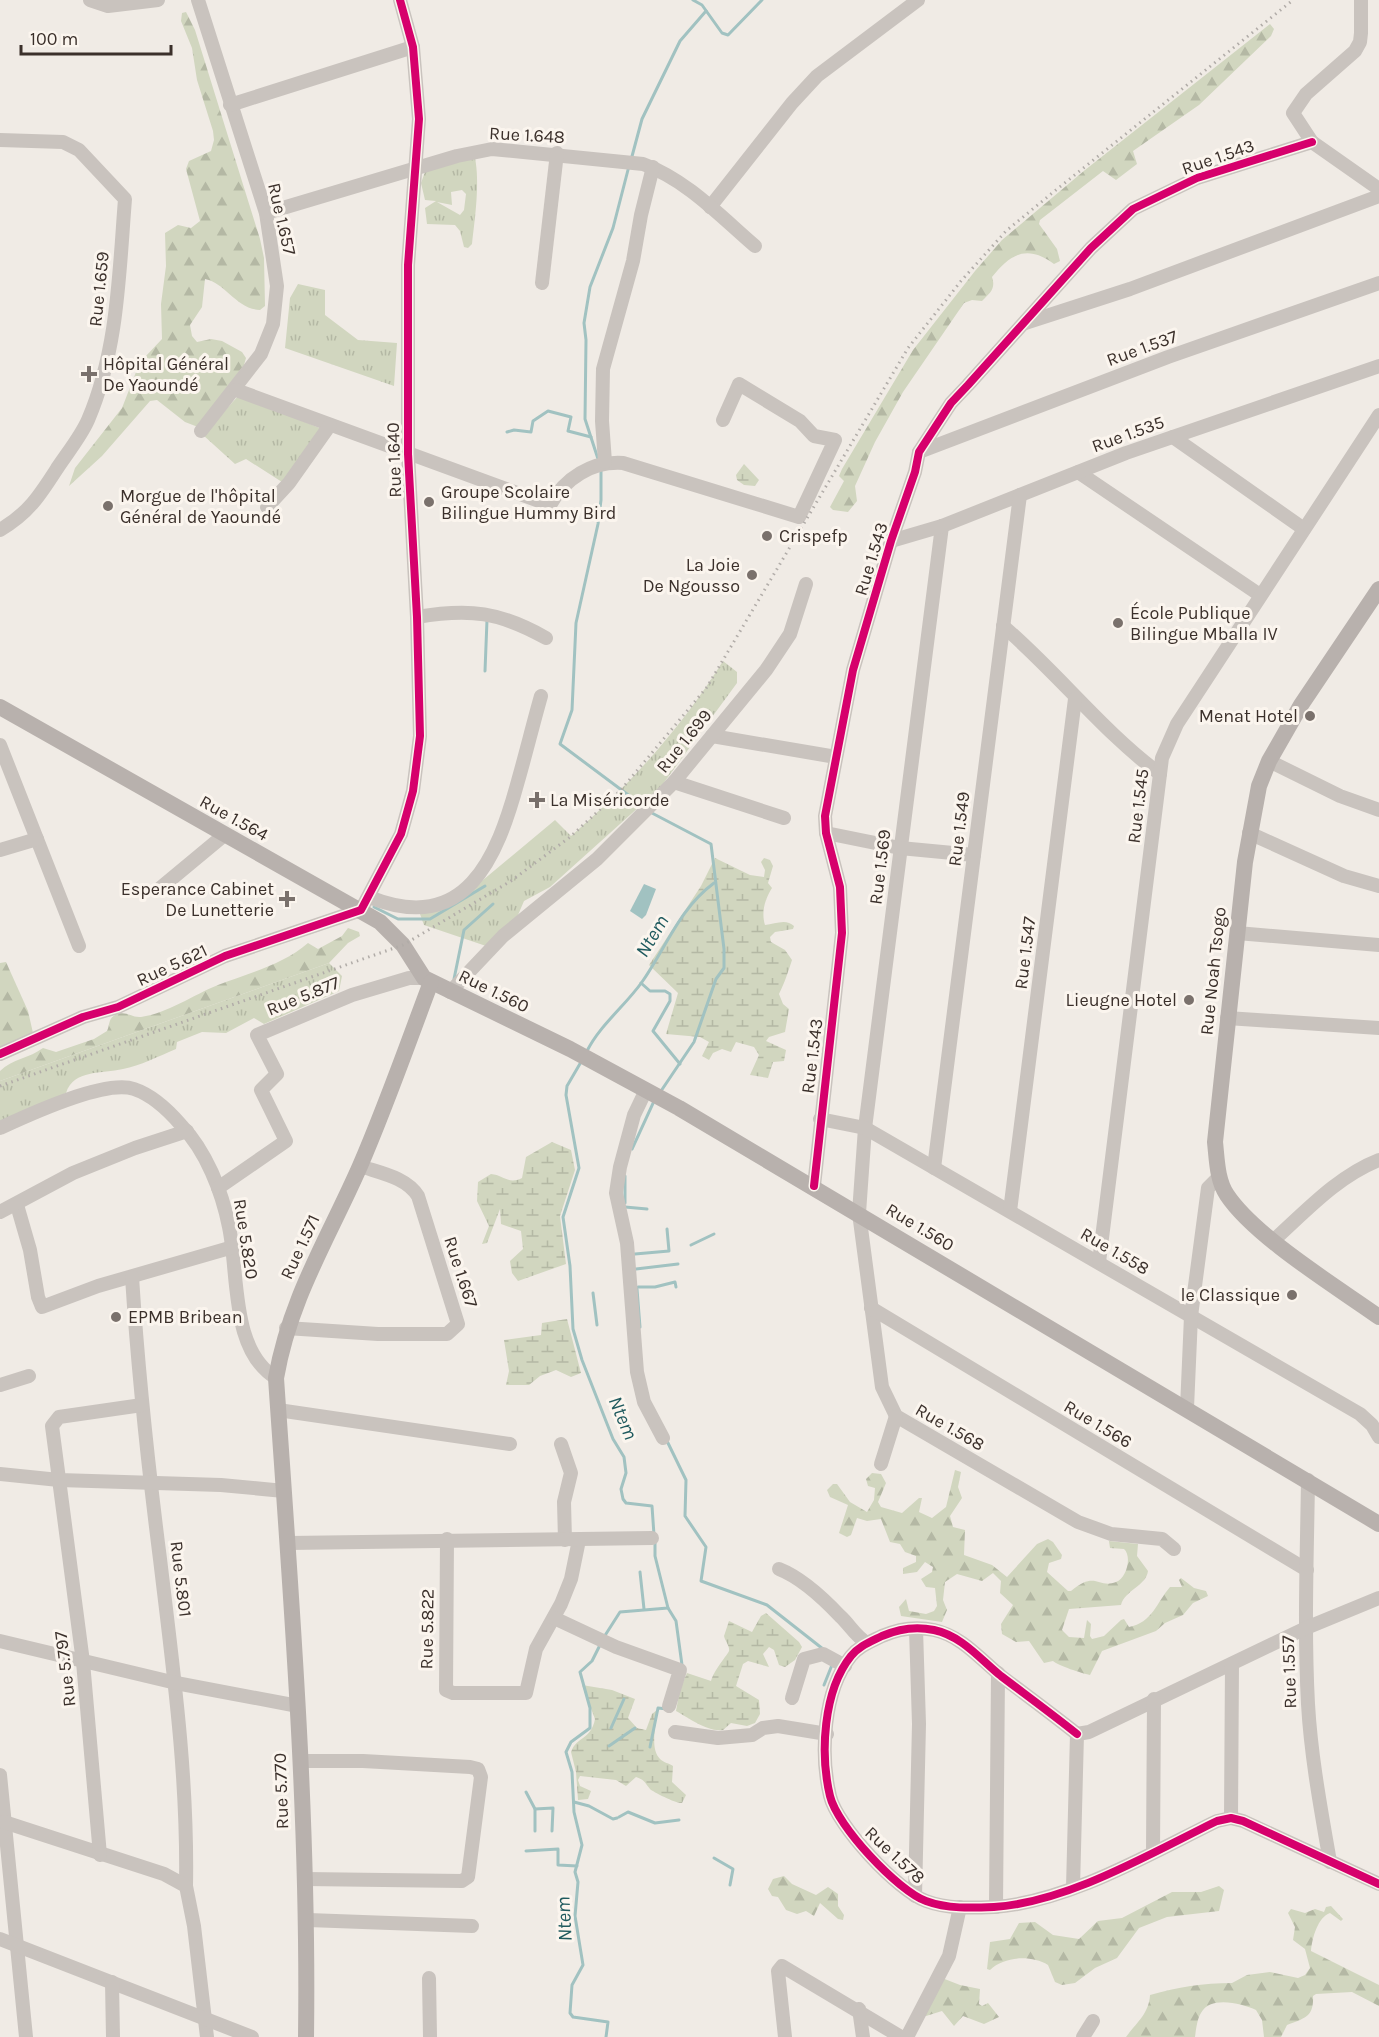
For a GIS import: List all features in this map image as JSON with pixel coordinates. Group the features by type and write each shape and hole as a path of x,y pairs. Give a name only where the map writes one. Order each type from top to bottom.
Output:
{"main road":[{"name":"Rue Noah Tsogo","path":"1379,589 1301,705 1269,761 1259,786 1249,833 1215,1142 1219,1177 1227,1196 1274,1240 1379,1317"},
{"name":"Rue 1.564","path":"0,708 224,836 365,903 394,934 428,980"},
{"name":"Rue 1.560","path":"428,980 570,1049 814,1186 1379,1524"},
{"name":"Rue 1.571","path":"289,1543 276,1378 286,1328 295,1303 360,1166 428,980"},
{"name":"Rue 5.770","path":"289,1543 308,1920 306,2037"}],"street":[{"path":"90,0 108,6 158,0"},
{"name":"Rue 1.657","path":"198,0 266,213 277,286 276,308 261,354 236,390 201,431"},
{"name":"Rue 1.640","path":"365,903 401,834 418,764 417,617 408,454 408,265 417,168 417,75 413,47 400,0"},
{"path":"710,207 792,103 818,76 918,0"},
{"path":"1361,0 1360,42 1355,51 1306,94 1293,112 1312,142 1379,189"},
{"path":"230,105 413,47"},
{"name":"Rue 1.659","path":"0,140 63,142 79,150 125,199 110,354 87,422 26,513 0,530"},
{"name":"Rue 1.543","path":"814,1186 842,933 840,887 826,833 825,816 853,670 891,541 915,472 919,452 951,404 1091,248 1133,209 1197,178 1312,142"},
{"name":"Rue 1.648","path":"266,213 417,168 492,149 557,153 643,164 653,168 683,184 755,246"},
{"path":"542,283 557,153"},
{"path":"602,463 603,369 633,261 641,215 653,168"},
{"path":"1025,323 1131,289 1379,196"},
{"name":"Rue 1.537","path":"919,452 1168,357 1379,283"},
{"name":"Rue 1.535","path":"891,541 942,526 1173,437 1379,366"},
{"path":"236,390 550,505 562,488 602,463 623,463 799,517 835,440 814,436 800,421 739,384 723,420"},
{"name":"Rue 1.545","path":"1099,1262 1162,758 1177,724 1379,415"},
{"path":"267,507 289,483 330,425"},
{"path":"1173,437 1304,529"},
{"path":"1078,472 1260,595"},
{"name":"Rue 1.549","path":"934,1168 1020,495"},
{"name":"Rue 1.569","path":"858,1213 865,1128 942,526"},
{"name":"Rue 1.699","path":"450,992 503,936 597,859 674,782 766,670 790,634 806,584"},
{"path":"417,617 484,612 522,625 546,638"},
{"path":"1003,626 1037,655 1075,699 1120,743 1160,774"},
{"path":"365,903 432,906 450,900 467,890 482,874 505,826 541,696"},
{"name":"Rue 1.547","path":"1010,1211 1075,699"},
{"path":"712,736 836,758"},
{"path":"0,744 79,946"},
{"path":"1269,761 1340,796 1379,810"},
{"path":"674,782 784,818"},
{"path":"826,833 900,848 974,855"},
{"path":"1249,833 1344,876 1379,886"},
{"path":"158,890 224,836"},
{"path":"0,850 37,839"},
{"name":"Rue 5.621","path":"0,1054 83,1017 118,1007 225,956 365,903"},
{"path":"1237,933 1379,945"},
{"name":"Rue 5.877","path":"218,1188 286,1141 261,1090 277,1074 257,1035 352,995 409,978 428,980"},
{"path":"1227,1018 1379,1028"},
{"name":"Rue 5.820","path":"0,1128 24,1116 103,1089 119,1087 134,1089 166,1109 187,1131 218,1188 233,1247 236,1288 247,1342 256,1362 276,1378"},
{"path":"646,1090 634,1115 620,1167 616,1193 627,1243 637,1372 644,1402 663,1438"},
{"name":"Rue 1.558","path":"820,1119 865,1128 1360,1414 1372,1425 1379,1437"},
{"path":"0,1212 17,1205 48,1185 73,1173 135,1148 187,1131"},
{"path":"1274,1240 1329,1190 1366,1165 1379,1160"},
{"name":"Rue 1.667","path":"286,1328 378,1334 447,1334 458,1324 422,1208 413,1188 401,1180 360,1166"},
{"path":"1187,1408 1191,1316 1208,1188 1219,1177"},
{"path":"17,1205 28,1240 38,1297 42,1307 98,1286 211,1251 233,1247"},
{"name":"Rue 1.568","path":"858,1213 882,1387 896,1416 1078,1522 1111,1534 1162,1539 1174,1550"},
{"name":"Rue 5.801","path":"132,1277 142,1405 176,1683 187,1823 186,1886 207,2037"},
{"name":"Rue 1.566","path":"871,1308 1307,1570"},
{"path":"0,1385 29,1376"},
{"name":"Rue 5.797","path":"100,1855 83,1662 52,1426 56,1419 142,1405"},
{"path":"278,1410 510,1444"},
{"path":"881,1464 896,1416"},
{"path":"561,1444 571,1473 564,1502 565,1540"},
{"path":"0,1474 59,1480 221,1485 284,1491"},
{"name":"Rue 1.557","path":"1308,1480 1306,1628 1308,1705 1314,1767 1330,1862"},
{"path":"289,1543 447,1539 652,1538"},
{"name":"Rue 5.822","path":"447,1539 446,1690 453,1693 526,1693 536,1649 554,1618 571,1579 579,1540"},
{"path":"779,1569 792,1574 803,1583 842,1617 857,1637 867,1643"},
{"path":"1073,1888 1077,1734 1089,1732 1306,1628 1379,1598"},
{"path":"554,1618 616,1647 680,1670 669,1706"},
{"name":"Rue 1.578","path":"1077,1734 950,1635 934,1630 898,1629 867,1643 851,1656 833,1695 827,1734 830,1797 839,1818 855,1839 915,1896 942,1906 960,1907 996,1907 1073,1888 1217,1821 1231,1818"},
{"path":"915,1896 919,1724 916,1629"},
{"path":"0,1641 176,1683 298,1706"},
{"path":"792,1698 804,1659 823,1654 845,1666"},
{"path":"1232,1664 1231,1818 1243,1821 1379,1884"},
{"path":"996,1907 998,1673"},
{"path":"1153,1852 1154,1699"},
{"path":"675,1732 718,1738 752,1735 763,1728 778,1726 827,1734"},
{"path":"300,1761 363,1761 478,1769 482,1777 468,1878 462,1881 305,1879"},
{"path":"0,1774 26,2037"},
{"path":"4,1822 164,1874 186,1886"},
{"path":"907,2037 949,1956 960,1907"},
{"path":"308,1920 472,1926"},
{"path":"0,1940 252,2037"},
{"path":"785,2037 778,1971 782,1965 859,2009 901,2037"},
{"path":"429,1978 430,2037"},
{"path":"112,1982 113,2037"},
{"path":"859,2009 863,2037"},
{"path":"1083,2037 1093,2021"}],"green space":[{"path":"186,12 195,30 260,239 264,258 265,306 260,310 252,309 219,285 205,279 202,307 190,325 192,336 197,342 211,339 222,341 242,352 246,358 244,365 198,427 185,422 157,400 150,401 102,456 69,486 75,468 122,408 136,372 145,357 162,339 161,304 166,266 165,233 178,225 191,228 200,221 186,169 189,161 211,151 214,140 197,80 192,48 181,21 182,13"},
{"path":"1270,24 1274,29 1271,36 1199,105 1133,151 1137,164 1116,180 1103,171 1040,220 1039,224 1057,249 1060,261 1054,264 1035,254 1020,254 1005,262 992,277 993,288 982,301 972,300 964,303 903,392 875,442 855,486 857,501 848,512 833,510 830,507 844,481 839,476 842,469 913,350 1002,240 1085,170"},
{"path":"475,158 476,201 472,244 468,248 464,247 460,231 455,225 427,224 425,208 436,201 425,200 421,183 426,169","holes":["462,190 466,194 464,210 460,215 437,202 452,205 451,192"]},
{"path":"298,284 325,290 325,315 358,340 397,343 394,386 285,348 290,298"},
{"path":"239,395 322,429 282,482 246,459 235,464 203,435"},
{"path":"744,464 759,480 755,486 744,485 737,480 736,475"},
{"path":"723,661 737,672 737,683 660,788 550,887 524,901 518,915 486,946 424,925 420,914 465,895 555,820 571,836 593,817 634,776 672,732"},
{"path":"715,858 750,875 764,877 765,870 761,862 764,858 770,860 773,866 768,883 772,888 764,906 765,925 784,922 794,926 793,929 775,932 770,937 771,942 785,950 792,960 779,994 783,1004 789,1009 785,1032 769,1037 766,1041 786,1050 784,1061 773,1062 768,1078 750,1075 759,1055 754,1047 736,1042 731,1052 722,1049 713,1053 709,1060 702,1056 709,1042 700,1037 666,1034 678,993 649,965 701,886"},
{"path":"348,928 359,932 360,936 348,943 329,963 0,1081 0,1071 5,1067 43,1048 56,1052 94,1039 107,1031 110,1020 115,1015 122,1013 141,1017 161,1012 218,985 276,963 308,943 318,949 342,936"},
{"path":"6,962 28,1011 33,1033 0,1050 0,963"},
{"path":"329,963 342,976 339,991 264,1024 254,1018 226,1033 202,1032 177,1042 176,1049 143,1063 82,1076 70,1085 66,1093 0,1122 0,1081"},
{"path":"552,1142 571,1150 575,1170 560,1216 566,1264 518,1281 512,1273 510,1261 523,1249 521,1231 501,1224 500,1209 487,1243 482,1244 489,1226 477,1201 478,1182 491,1174 509,1180 522,1178 526,1157"},
{"path":"567,1319 581,1373 571,1377 556,1370 540,1376 529,1385 506,1385 509,1371 504,1340 541,1335 542,1323"},
{"path":"955,1470 961,1472 958,1487 962,1498 950,1516 953,1527 965,1530 964,1555 992,1565 1007,1577 1037,1544 1048,1539 1062,1555 1061,1559 1049,1563 1047,1572 1068,1591 1091,1581 1110,1584 1120,1580 1123,1576 1128,1557 1124,1549 1110,1548 1109,1541 1138,1544 1137,1556 1148,1571 1144,1581 1127,1595 1121,1605 1069,1609 1062,1630 1069,1637 1084,1638 1087,1620 1091,1624 1092,1639 1104,1636 1124,1619 1129,1627 1137,1625 1149,1617 1170,1587 1182,1587 1179,1580 1181,1578 1194,1588 1206,1591 1208,1596 1193,1603 1183,1615 1165,1623 1156,1631 1102,1651 1090,1675 1053,1661 1044,1663 1029,1641 1016,1642 1002,1634 1001,1624 1013,1605 1000,1593 1001,1581 993,1573 982,1581 957,1574 945,1582 943,1600 947,1610 942,1622 901,1616 899,1607 906,1599 909,1611 926,1614 934,1611 937,1606 935,1588 926,1587 921,1579 932,1572 933,1567 925,1562 917,1572 903,1574 903,1568 916,1562 916,1556 905,1552 900,1544 890,1542 881,1519 867,1521 857,1518 851,1535 847,1537 839,1533 848,1505 830,1497 827,1490 833,1484 837,1484 850,1502 867,1512 874,1500 875,1488 868,1486 866,1479 872,1473 881,1474 886,1483 878,1502 881,1507 902,1513 922,1498 919,1512 932,1518 946,1507"},
{"path":"766,1613 802,1647 795,1660 785,1667 779,1665 774,1650 769,1647 763,1654 769,1667 748,1661 743,1664 736,1686 759,1700 760,1714 755,1723 747,1726 731,1723 723,1730 717,1730 698,1724 676,1711 680,1689 687,1673 711,1681 728,1653 729,1647 724,1636 729,1621 752,1632 761,1616"},
{"path":"582,1685 612,1690 635,1699 628,1718 637,1728 646,1730 652,1714 657,1710 655,1749 660,1759 673,1766 672,1782 686,1795 682,1803 656,1793 636,1777 626,1786 616,1780 580,1776 578,1780 580,1786 591,1791 588,1799 578,1800 576,1772 571,1752 590,1731 595,1719"},
{"path":"784,1876 792,1884 816,1895 828,1887 838,1894 838,1906 844,1915 843,1920 838,1919 820,1903 814,1916 806,1911 797,1914 786,1910 778,1897 772,1896 768,1889 773,1879"},
{"path":"1219,1886 1224,1890 1219,1911 1167,1917 1139,1928 1117,1958 1095,1968 1075,1983 1062,1985 1055,1982 1048,1965 1026,1958 1010,1960 990,1970 987,1969 990,1942 1010,1939 1019,1923 1035,1922 1053,1935 1079,1939 1098,1921 1122,1918 1172,1892 1201,1892"},
{"path":"1331,1906 1343,1919 1341,1921 1330,1913 1322,1919 1314,1934 1311,1951 1379,1985 1379,2006 1352,1992 1316,1994 1313,1996 1312,2008 1307,2016 1287,2025 1281,2037 1264,2037 1262,2020 1256,2010 1227,2002 1206,2007 1198,2021 1195,2037 1126,2037 1145,2013 1150,1995 1191,1986 1232,1983 1247,1975 1270,1972 1298,1978 1305,1975 1310,1968 1305,1949 1293,1940 1295,1927 1288,1913 1291,1909 1305,1913 1315,1909 1324,1912 1326,1907"},
{"path":"942,1978 980,1989 979,2004 982,2006 988,2003 999,2017 984,2024 963,2016 954,2026 942,2011 926,2016 924,2014"}],"water":[{"path":"644,884 656,889 646,915 642,919 630,911"}],"waterway":[{"path":"693,0 702,5 722,33 728,35 762,0"},
{"path":"631,160 642,119 680,41 706,11"},
{"path":"599,462 585,419 586,340 584,323 590,287 613,228 629,166"},
{"path":"507,432 514,430 531,432 533,421 548,411 571,417 568,431 591,437"},
{"path":"601,469 598,524 576,623 572,710 560,744 643,806"},
{"path":"485,671 487,620"},
{"path":"650,812 711,844 724,949 724,968 716,979 694,1042 661,1091"},
{"name":"Ntem","path":"587,1051 599,1033 642,982 682,916 714,883"},
{"path":"374,907 398,919 430,919 485,886"},
{"path":"454,979 464,930 493,904"},
{"path":"641,983 650,991 665,991 670,994 670,1001 653,1031 680,1064"},
{"name":"Ntem","path":"581,1062 567,1086 566,1095 579,1168 563,1217 570,1266 573,1329 582,1360 613,1439 624,1457 626,1473 621,1489 623,1499 626,1503 652,1506 654,1535"},
{"path":"632,1149 654,1101"},
{"path":"625,1176 625,1203"},
{"path":"625,1207 647,1209"},
{"path":"635,1254 669,1251 667,1229"},
{"path":"691,1245 714,1234"},
{"path":"636,1269 678,1264"},
{"path":"638,1287 655,1287 675,1282 676,1287"},
{"path":"637,1289 640,1327"},
{"path":"593,1293 597,1325"},
{"path":"667,1441 686,1480 685,1516 706,1547 701,1581 767,1605 823,1649"},
{"name":"Ntem","path":"604,1637 620,1612 668,1608 655,1556 655,1541"},
{"path":"640,1572 644,1609"},
{"path":"668,1608 676,1621 682,1665"},
{"name":"Ntem","path":"600,1645 592,1661 580,1672 590,1708 590,1728 571,1742 566,1752 572,1772 574,1812 582,1845 575,1872 578,1882 575,1916 583,1965 572,1985 570,2013 573,2017 608,2022 606,2037"},
{"path":"824,1685 832,1665"},
{"path":"611,1728 624,1699"},
{"path":"650,1747 658,1708 667,1709"},
{"path":"609,1746 635,1728"},
{"path":"526,1792 535,1809 535,1831"},
{"path":"574,1802 589,1806 613,1819 617,1818"},
{"path":"535,1809 553,1808 552,1831"},
{"path":"619,1817 628,1812 655,1823 679,1820"},
{"path":"526,1851 558,1849 558,1865 577,1866"},
{"path":"714,1858 733,1869 730,1885"}],"railway":[{"path":"0,1086 403,945 511,881 570,837 620,791 707,687 908,348 961,281 1006,231 1293,0"}],"cycle path":[{"path":"0,1054 83,1017 118,1007 225,956 361,910 401,834 413,791 420,736 417,617 408,454 408,265 419,119 413,47 400,0"},
{"path":"814,1186 842,933 840,887 826,833 825,816 853,670 891,541 915,472 919,452 951,403 1091,248 1133,209 1197,178 1312,142"},
{"path":"1077,1734 953,1637 927,1629 914,1628 894,1632 869,1642 854,1653 834,1687 826,1723 825,1742 830,1796 835,1809 856,1840 900,1885 926,1901 951,1907 994,1907 1051,1896 1109,1874 1217,1821 1231,1818 1243,1821 1379,1884"}],"place":[{"name":"Hôpital Général De Yaoundé","path":"89,374"},
{"name":"Groupe Scolaire Bilingue Hummy Bird","path":"429,502"},
{"name":"Morgue de l'hôpital Général de Yaoundé","path":"108,506"},
{"name":"Crispefp","path":"767,536"},
{"name":"La Joie De Ngousso","path":"752,575"},
{"name":"École Publique Bilingue Mballa IV","path":"1118,623"},
{"name":"Menat Hotel","path":"1310,716"},
{"name":"La Miséricorde","path":"537,800"},
{"name":"Esperance Cabinet De Lunetterie","path":"287,899"},
{"name":"Lieugne Hotel","path":"1189,1000"},
{"name":"le Classique","path":"1292,1295"},
{"name":"EPMB Bribean","path":"116,1317"}]}
